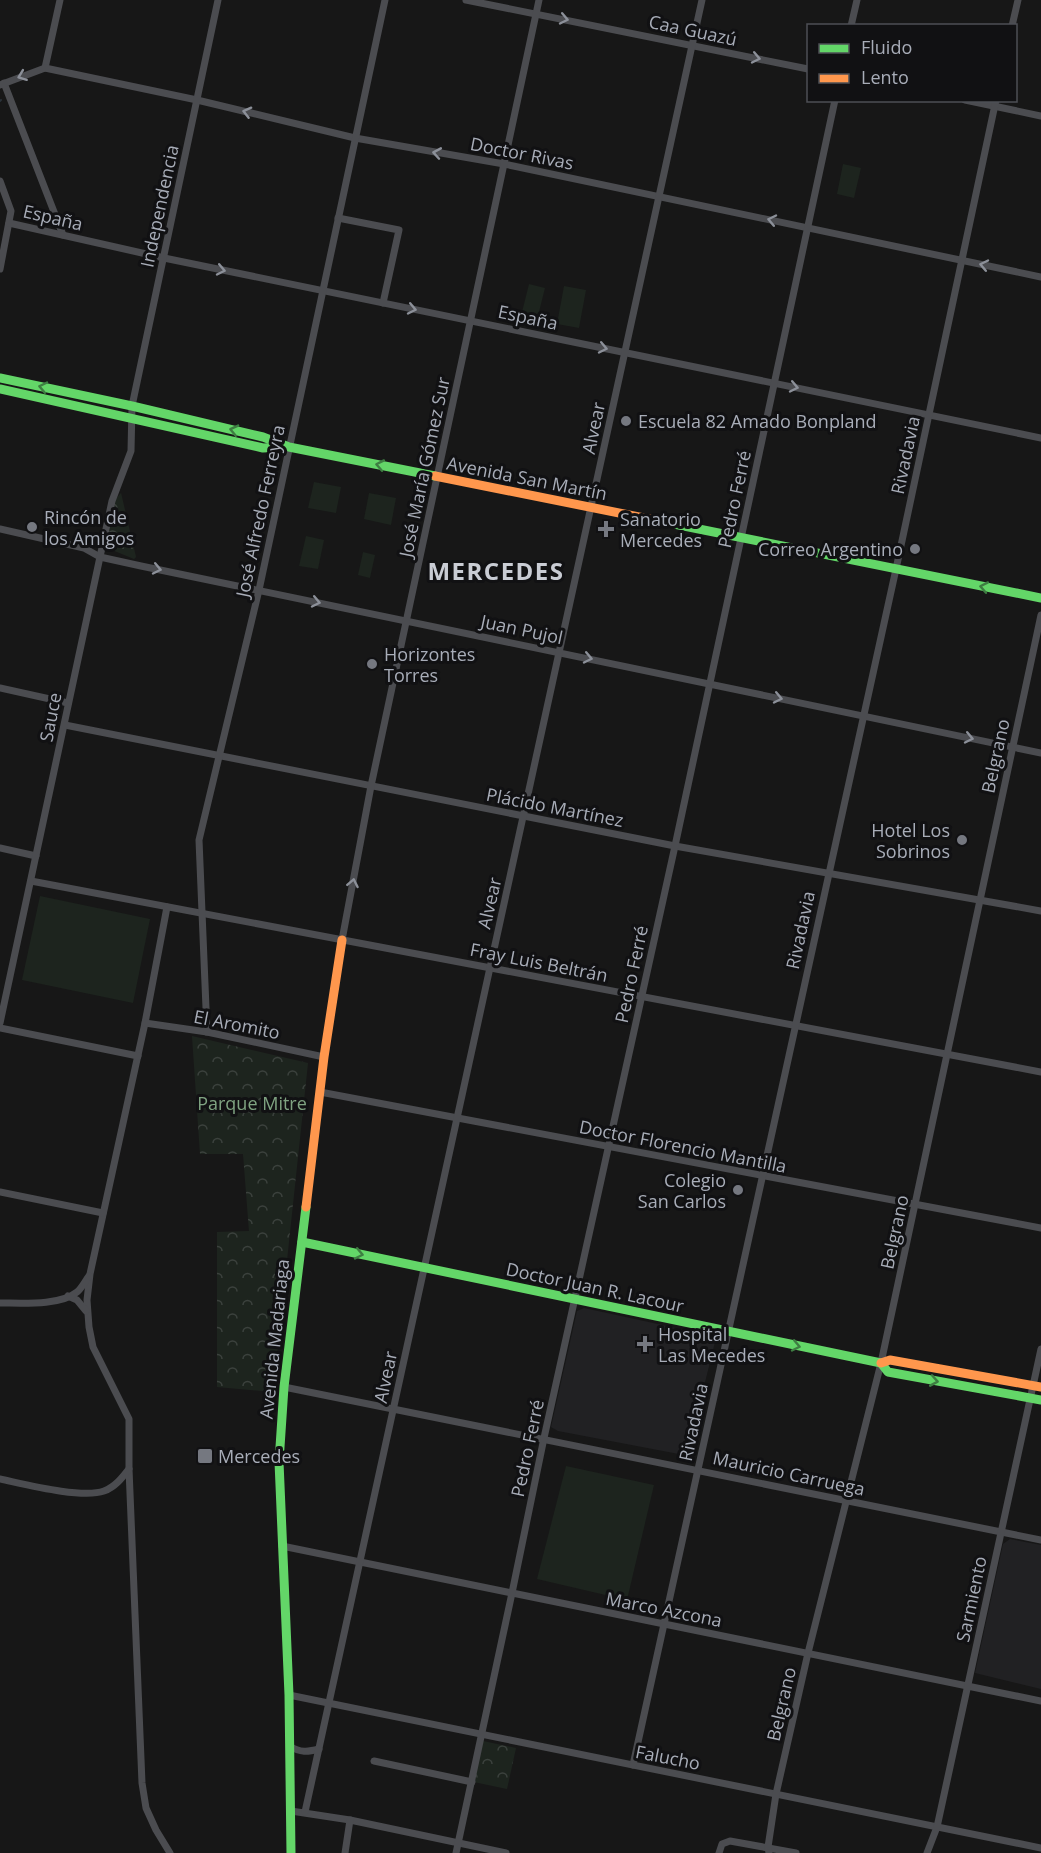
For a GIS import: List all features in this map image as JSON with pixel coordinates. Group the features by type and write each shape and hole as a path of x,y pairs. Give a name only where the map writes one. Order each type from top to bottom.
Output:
{"street":[{"path":"60,0 45,68 2,84 63,235"},
{"name":"Independencia","path":"131,419 218,0"},
{"name":"José Alfredo Ferreyra","path":"207,1032 199,840 259,590 385,0"},
{"name":"Caa Guazú","path":"466,0 807,69"},
{"name":"José María Gómez Sur","path":"342,940 371,786 539,0"},
{"name":"Alvear","path":"305,1812 702,0"},
{"path":"851,24 857,0"},
{"path":"1012,24 1018,0"},
{"name":"Doctor Rivas","path":"45,68 197,100 355,138 504,164 1041,277"},
{"name":"Pedro Ferré","path":"456,1853 543,1438 675,846 835,102"},
{"path":"980,102 1041,116"},
{"name":"Rivadavia","path":"633,1765 896,569 995,104"},
{"path":"0,181 10,211 0,269"},
{"path":"338,218 399,231 383,303"},
{"name":"España","path":"9,223 164,258 1041,438"},
{"name":"Avenida San Martín","path":"0,378 263,437 289,447 1041,598"},
{"name":"Avenida San Martín","path":"0,388 263,448 289,447"},
{"name":"Sauce","path":"0,1023 1,1009 31,881 112,501 131,451 131,419"},
{"name":"Juan Pujol","path":"0,529 84,548 100,557 1041,753"},
{"name":"Belgrano","path":"769,1850 776,1794 845,1500 881,1363 1041,615"},
{"path":"0,688 68,703"},
{"name":"Plácido Martínez","path":"64,725 675,846 1041,911"},
{"path":"0,848 36,856"},
{"name":"Fray Luis Beltrán","path":"31,881 1041,1072"},
{"path":"167,907 145,1023 90,1274 87,1300 93,1347 129,1419 142,1783 146,1808 170,1853"},
{"name":"Avenida Madariaga","path":"291,1853 289,1695 279,1462 284,1387 324,1057 342,940"},
{"name":"El Aromito","path":"145,1023 207,1032 324,1057"},
{"path":"0,1028 138,1056"},
{"name":"Doctor Florencio Mantilla","path":"320,1092 1041,1228"},
{"path":"0,1192 103,1213"},
{"name":"Doctor Juan R. Lacour","path":"302,1242 881,1363"},
{"path":"0,1303 39,1303 68,1296 79,1291 90,1274"},
{"path":"68,1296 77,1300 88,1315"},
{"name":"Sarmiento","path":"927,1853 937,1827 1030,1398 1037,1386 1041,1350"},
{"path":"1037,1386 891,1360 881,1363 888,1372 1041,1400"},
{"name":"Mauricio Carruega","path":"284,1387 1041,1540"},
{"path":"0,1479 48,1489 89,1493 104,1491 118,1482 129,1469"},
{"name":"Marco Azcona","path":"282,1546 1041,1701"},
{"name":"Falucho","path":"289,1695 1041,1848"},
{"path":"290,1746 297,1751 309,1752 319,1749"},
{"path":"374,1761 472,1782"},
{"path":"291,1810 506,1853"},
{"path":"345,1853 350,1820"},
{"path":"719,1853 723,1844 730,1841 769,1850 796,1853"}],"shaded area":[{"path":"584,1308 713,1336 715,1342 688,1451 684,1455 558,1431 551,1427 577,1311"},
{"path":"1010,1539 1041,1545 1041,1689 975,1673 1003,1544"}],"green space":[{"path":"843,164 861,168 854,198 837,194"},
{"path":"529,284 545,288 537,320 521,316"},
{"path":"564,286 586,290 579,328 557,324"},
{"path":"314,482 341,487 336,513 308,508"},
{"path":"121,493 136,557 134,559 105,547 113,502"},
{"path":"369,493 396,498 391,525 364,519"},
{"path":"306,536 324,540 318,569 299,566"},
{"path":"363,552 375,555 370,578 358,575"},
{"path":"40,896 150,919 133,1003 22,980"},
{"name":"Parque Mitre","path":"192,1036 308,1063 273,1392 217,1387 217,1232 249,1231 243,1154 200,1154"},
{"path":"566,1466 654,1485 627,1600 537,1579"},
{"path":"483,1741 516,1748 507,1789 474,1782"}],"traffic: fast":[{"path":"0,378 263,437 289,447 435,476"},
{"path":"0,389 263,448 284,447"},
{"path":"664,522 1041,598"},
{"path":"291,1853 289,1695 279,1462 284,1387 306,1207"},
{"path":"302,1242 881,1363"},
{"path":"881,1363 888,1372 1041,1400"}],"traffic: slow":[{"path":"435,476 664,522"},
{"path":"306,1207 324,1057 342,940"},
{"path":"881,1363 890,1360 1041,1387"}],"place":[{"name":"Escuela 82 Amado Bonpland","path":"626,421"},
{"name":"Rincón de los Amigos","path":"32,527"},
{"name":"Sanatorio Mercedes","path":"606,529"},
{"name":"Correo Argentino","path":"915,549"},
{"name":"Horizontes Torres","path":"372,664"},
{"name":"Hotel Los Sobrinos","path":"962,840"},
{"name":"Colegio San Carlos","path":"738,1190"},
{"name":"Hospital Las Mecedes","path":"645,1344"},
{"name":"Mercedes","path":"205,1456"}],"district":[{"name":"MERCEDES","path":"496,570"}]}
